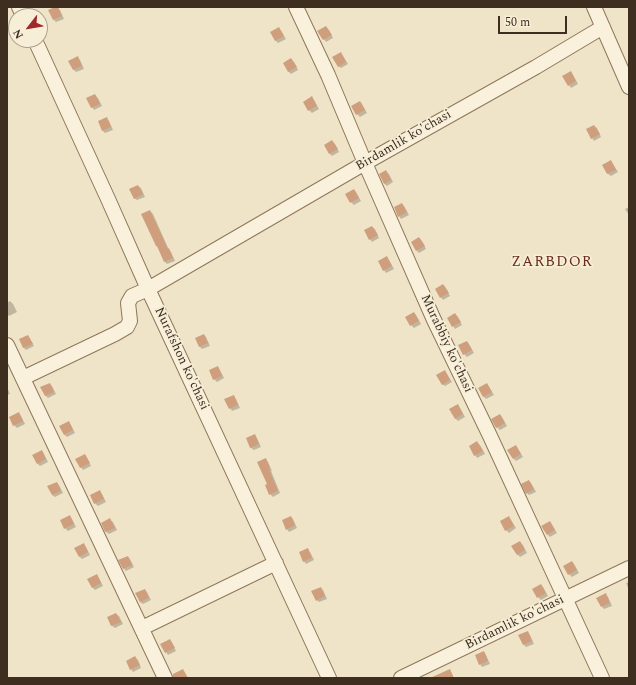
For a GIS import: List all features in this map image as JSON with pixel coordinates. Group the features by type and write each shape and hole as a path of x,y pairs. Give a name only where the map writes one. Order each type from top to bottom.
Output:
{"street":[{"name":"Murabbiy ko'chasi","path":"296,7 328,75 434,320 490,436 602,678"},
{"path":"594,7 629,87"},
{"name":"Birdamlik ko'chasi","path":"23,378 127,327 130,321 128,303 132,296 148,289 603,27"},
{"name":"Nurafshon ko'chasi","path":"39,48 148,289 329,678"},
{"path":"7,345 165,678"},
{"path":"142,628 276,563"},
{"name":"Birdamlik ko'chasi","path":"401,678 629,568"}],"building":[{"path":"58,7 62,16 53,20 48,10"},
{"path":"326,26 332,35 323,40 317,31"},
{"path":"279,27 284,36 275,41 270,32"},
{"path":"341,52 346,62 338,67 332,57"},
{"path":"78,56 82,66 73,70 68,61"},
{"path":"291,58 297,67 288,72 283,63"},
{"path":"571,71 576,81 568,86 562,76"},
{"path":"95,94 100,104 91,108 86,98"},
{"path":"312,96 317,106 308,111 303,102"},
{"path":"360,101 365,110 356,115 351,106"},
{"path":"107,117 111,127 102,131 98,121"},
{"path":"594,125 600,134 591,139 586,129"},
{"path":"332,140 338,149 329,154 324,145"},
{"path":"611,160 616,170 607,174 602,165"},
{"path":"386,170 391,180 384,184 379,174"},
{"path":"138,185 143,194 134,199 129,189"},
{"path":"354,189 359,198 350,203 345,194"},
{"path":"402,203 407,212 398,217 394,207"},
{"path":"150,210 173,258 164,262 141,214"},
{"path":"372,226 378,235 369,240 364,230"},
{"path":"419,237 425,246 416,251 411,242"},
{"path":"387,256 392,266 383,271 378,261"},
{"path":"443,284 449,293 440,298 435,289"},
{"path":"414,312 419,321 410,326 405,317"},
{"path":"455,313 461,322 452,327 447,318"},
{"path":"204,334 208,343 199,347 195,338"},
{"path":"28,335 33,344 23,348 19,339"},
{"path":"467,341 472,350 463,355 458,345"},
{"path":"218,366 222,376 213,380 209,370"},
{"path":"445,370 450,380 442,385 436,375"},
{"path":"50,383 54,392 45,396 40,387"},
{"path":"487,383 492,392 483,397 478,388"},
{"path":"234,395 238,405 229,409 224,399"},
{"path":"458,404 463,414 455,419 449,409"},
{"path":"19,412 23,421 13,426 9,417"},
{"path":"500,414 505,423 496,428 491,419"},
{"path":"69,421 73,430 64,435 59,426"},
{"path":"255,434 259,444 250,448 246,438"},
{"path":"477,441 483,451 474,456 469,446"},
{"path":"516,445 521,454 513,459 507,450"},
{"path":"42,450 46,459 37,464 32,455"},
{"path":"85,454 90,463 80,468 75,459"},
{"path":"266,458 278,491 269,495 265,485 267,484 257,462"},
{"path":"529,480 534,489 526,494 521,484"},
{"path":"57,482 61,491 52,495 47,486"},
{"path":"100,490 104,499 94,504 90,495"},
{"path":"70,515 74,524 64,529 60,520"},
{"path":"291,516 295,525 286,530 282,520"},
{"path":"509,516 514,526 505,531 500,521"},
{"path":"110,518 115,528 105,532 101,523"},
{"path":"550,521 555,530 547,535 541,526"},
{"path":"520,541 525,550 517,555 511,546"},
{"path":"84,543 88,552 79,557 74,548"},
{"path":"308,548 312,558 303,562 299,552"},
{"path":"128,556 132,565 123,569 118,560"},
{"path":"572,561 577,570 568,575 563,566"},
{"path":"97,574 101,583 92,588 87,579"},
{"path":"541,584 546,593 537,598 532,589"},
{"path":"321,587 325,596 316,601 311,591"},
{"path":"145,589 149,598 140,602 135,593"},
{"path":"606,593 610,603 601,607 596,598"},
{"path":"116,613 121,622 111,626 107,617"},
{"path":"528,631 532,641 523,645 518,635"},
{"path":"170,639 175,648 165,653 160,644"},
{"path":"484,651 488,661 479,665 475,655"},
{"path":"135,656 140,665 130,670 126,661"},
{"path":"183,669 188,678 173,678 173,674"},
{"path":"450,669 454,678 430,678"}],"district":[{"name":"ZARBDOR","path":"552,263"}]}
